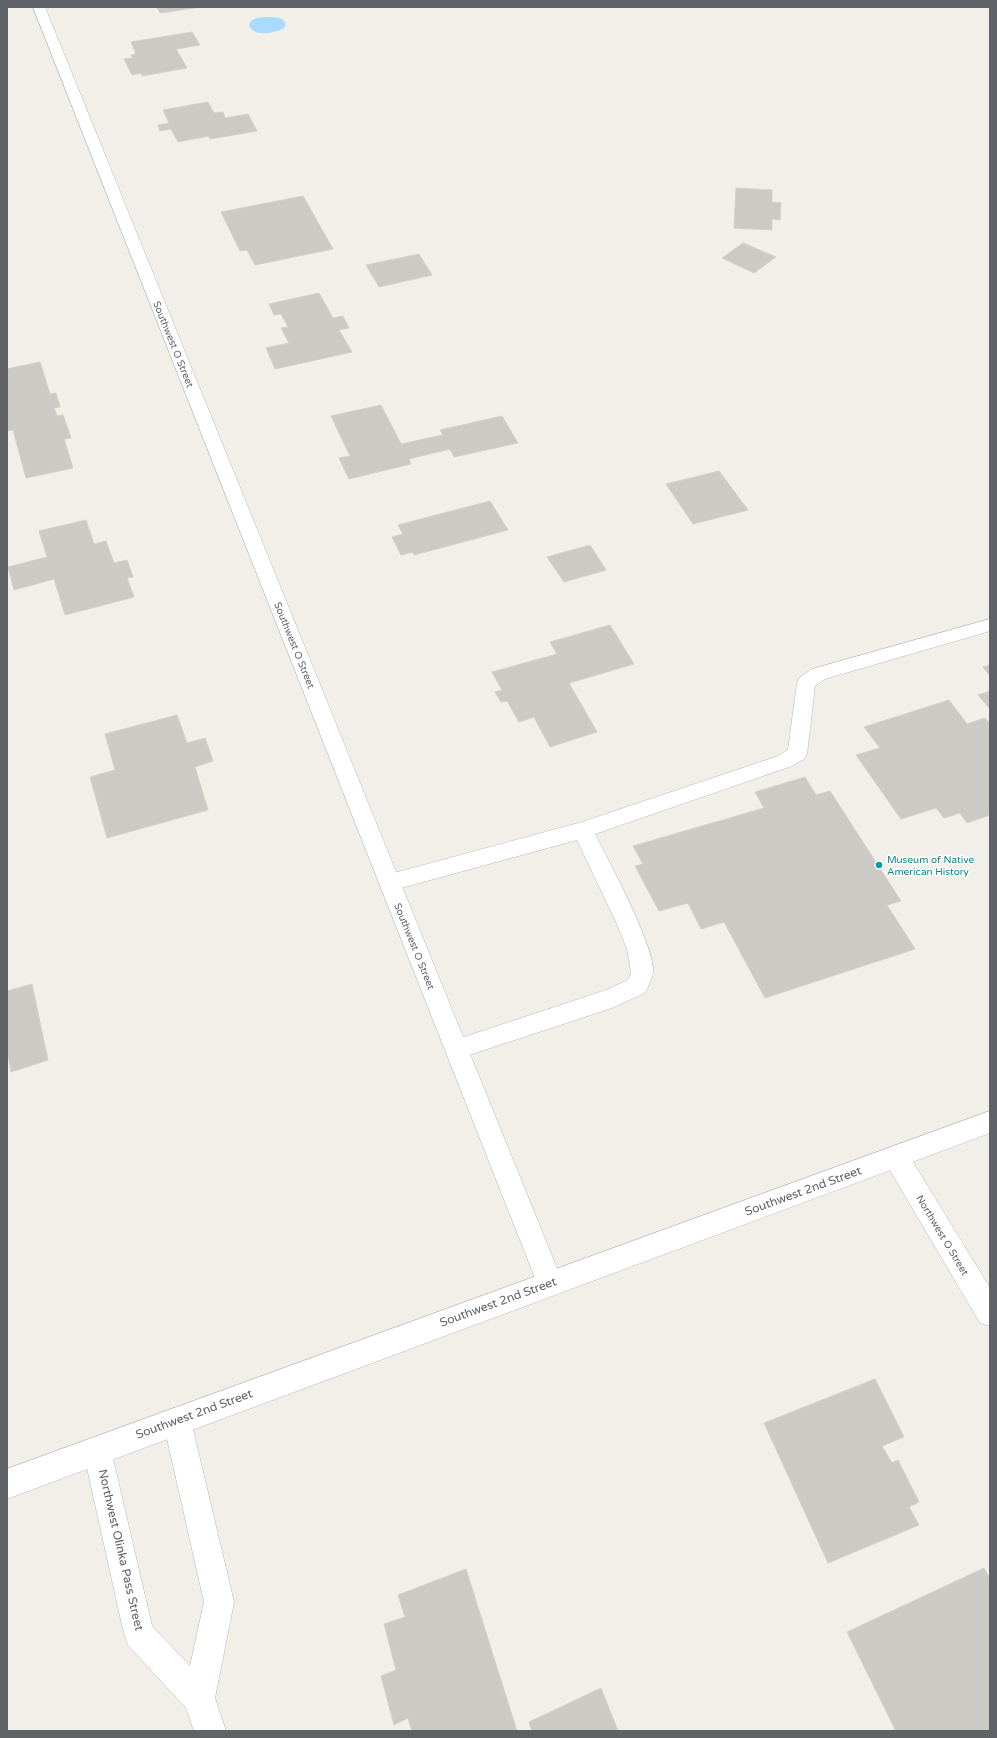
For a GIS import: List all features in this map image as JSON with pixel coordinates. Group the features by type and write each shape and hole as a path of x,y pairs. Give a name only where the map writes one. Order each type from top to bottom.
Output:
{"street":[{"name":"Southwest O Street","path":"39,7 550,1283"},
{"name":"Southwest 2nd Street","path":"7,1484 990,1122"},
{"name":"Northwest O Street","path":"896,1157 990,1313"},
{"name":"Northwest Olinka Pass Street","path":"177,1421 219,1602 200,1698"},
{"name":"Northwest Olinka Pass Street","path":"97,1450 139,1634 200,1698 210,1731"}],"lane":[{"path":"390,882 583,830 785,761 797,754 806,683 819,674 990,625"},
{"path":"457,1049 612,998 637,986 642,972 638,949 627,922 583,830"}],"water":[{"path":"257,18 280,18 285,21 286,24 284,28 270,33 255,32 249,25 251,21"}],"building":[{"path":"157,7 201,7 160,13"},
{"path":"192,32 200,45 176,49 187,68 142,76 141,73 132,75 124,59 133,58 131,55 136,54 131,42"},
{"path":"208,102 214,113 223,112 225,118 248,114 257,131 210,139 209,136 178,142 171,129 160,131 158,125 169,123 163,110"},
{"path":"736,188 772,190 772,202 781,203 780,220 772,219 772,230 734,228"},
{"path":"303,196 333,249 255,265 247,250 240,251 221,212"},
{"path":"743,243 776,257 754,273 722,258"},
{"path":"419,254 432,275 379,287 366,265"},
{"path":"319,293 333,318 343,316 349,328 339,330 352,352 275,369 266,348 289,343 281,328 288,327 281,314 274,315 269,304"},
{"path":"40,362 50,394 56,393 60,407 54,408 57,416 63,415 71,438 64,439 73,468 26,478 13,430 7,431 7,369"},
{"path":"381,405 401,444 443,435 440,430 502,416 518,443 454,457 450,449 409,459 411,464 349,479 339,458 350,456 331,416"},
{"path":"719,471 748,510 693,524 666,484"},
{"path":"490,501 508,530 414,555 413,552 401,555 392,537 403,534 398,525"},
{"path":"86,520 94,544 106,541 114,563 127,560 133,577 127,578 134,597 65,615 54,579 14,590 8,567 47,557 39,531"},
{"path":"590,545 606,570 564,582 547,557"},
{"path":"610,625 634,664 569,683 597,732 550,747 534,717 519,722 507,701 501,702 495,692 502,690 492,672 557,654 550,642"},
{"path":"990,665 990,676 983,667"},
{"path":"990,691 990,709 978,695"},
{"path":"949,700 967,724 985,718 990,724 990,815 967,823 960,813 944,818 936,808 901,819 856,755 880,748 864,727"},
{"path":"177,715 187,743 205,738 213,761 195,767 208,810 107,838 90,777 115,770 105,734"},
{"path":"805,777 816,795 830,791 901,901 887,905 915,949 765,998 724,922 701,929 688,903 659,911 635,866 643,864 633,846 764,808 755,792"},
{"path":"32,984 48,1060 11,1072 7,1049 7,991"},
{"path":"875,1379 904,1437 882,1446 892,1463 898,1460 919,1502 909,1507 919,1525 828,1563 764,1423"},
{"path":"984,1568 990,1579 990,1731 896,1731 847,1632"},
{"path":"466,1569 517,1731 412,1731 408,1718 394,1725 381,1676 396,1670 384,1624 405,1617 398,1595"},
{"path":"601,1688 618,1731 532,1731 529,1722"}],"place":[{"name":"Museum of Native American History","path":"879,865"}]}
